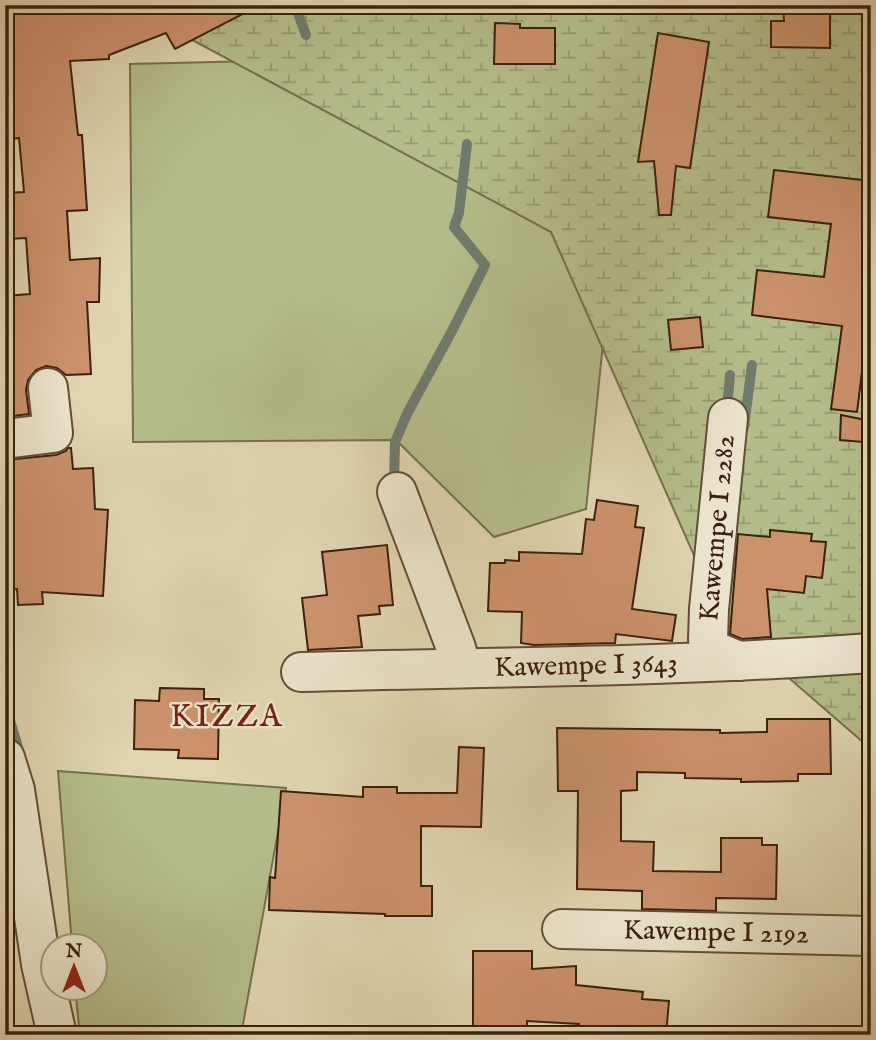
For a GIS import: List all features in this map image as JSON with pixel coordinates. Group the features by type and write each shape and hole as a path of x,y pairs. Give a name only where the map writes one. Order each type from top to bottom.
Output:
{"street":[{"path":"5,439 53,433 48,388"},
{"name":"Kawempe I 2282","path":"728,418 708,639 710,649 739,661"},
{"path":"397,492 461,667"},
{"name":"Kawempe I 3643","path":"301,672 611,666 871,653"},
{"path":"5,758 15,790 41,964 57,1035"},
{"name":"Kawempe I 2192","path":"562,929 871,936"}],"green space":[{"path":"127,5 871,5 871,749 723,621 551,232"},
{"path":"471,56 625,129 586,509 494,537 396,440 133,442 130,64"},
{"path":"58,771 286,788 241,1035 80,1035 76,1002 108,1002 108,932 71,932"}],"building":[{"path":"5,5 260,5 175,49 166,33 109,55 109,59 70,61 78,135 82,135 87,210 67,211 70,260 100,258 99,302 87,302 91,374 66,375 57,368 46,366 36,370 28,380 26,390 29,414 5,417 5,296 30,294 26,238 9,239 6,193 24,192 19,138 5,140"},
{"path":"783,5 830,5 830,48 771,47 771,21 784,21"},
{"path":"495,23 520,24 520,28 555,28 555,64 494,64"},
{"path":"658,33 709,42 690,168 676,166 671,215 659,215 654,161 638,162"},
{"path":"774,170 871,181 871,287 857,412 831,409 842,326 752,315 757,270 824,277 831,224 768,217"},
{"path":"700,317 703,347 671,350 668,320"},
{"path":"841,415 871,421 863,442 840,440"},
{"path":"71,448 73,469 93,468 95,509 108,510 103,596 42,592 43,604 18,605 17,589 5,590 5,460 56,455"},
{"path":"597,500 638,506 635,527 644,528 632,609 676,615 672,641 616,634 615,643 521,643 522,612 488,611 490,563 519,561 519,552 582,554 586,519 594,520"},
{"path":"770,530 812,534 811,541 826,542 822,578 806,576 804,593 767,589 771,637 742,639 730,634 738,534 770,537"},
{"path":"387,545 393,605 379,606 380,614 358,616 362,647 308,650 302,598 327,595 322,552"},
{"path":"160,688 204,689 204,699 219,699 218,759 178,758 179,750 134,749 135,700 159,701"},
{"path":"767,719 830,719 831,774 798,774 798,781 741,782 741,779 685,778 685,773 637,772 637,790 621,791 621,841 654,842 653,871 721,872 721,838 762,838 762,845 777,845 776,899 716,898 716,911 642,909 642,891 577,889 578,791 558,791 557,728 767,732"},
{"path":"459,747 484,748 481,827 421,826 421,886 432,886 432,916 269,910 270,877 275,878 281,791 363,797 363,787 397,787 397,793 457,793"},
{"path":"473,951 532,951 532,969 576,966 576,985 643,992 642,999 669,1001 666,1035 579,1035 579,1024 527,1021 527,1035 473,1035"}],"waterway":[{"path":"295,5 306,35"},
{"path":"394,485 395,442 485,265 454,227 459,213 467,144"},
{"path":"744,427 752,365"},
{"path":"727,409 730,375"},
{"path":"5,704 20,754"}],"district":[{"name":"KIZZA","path":"227,717"}]}
